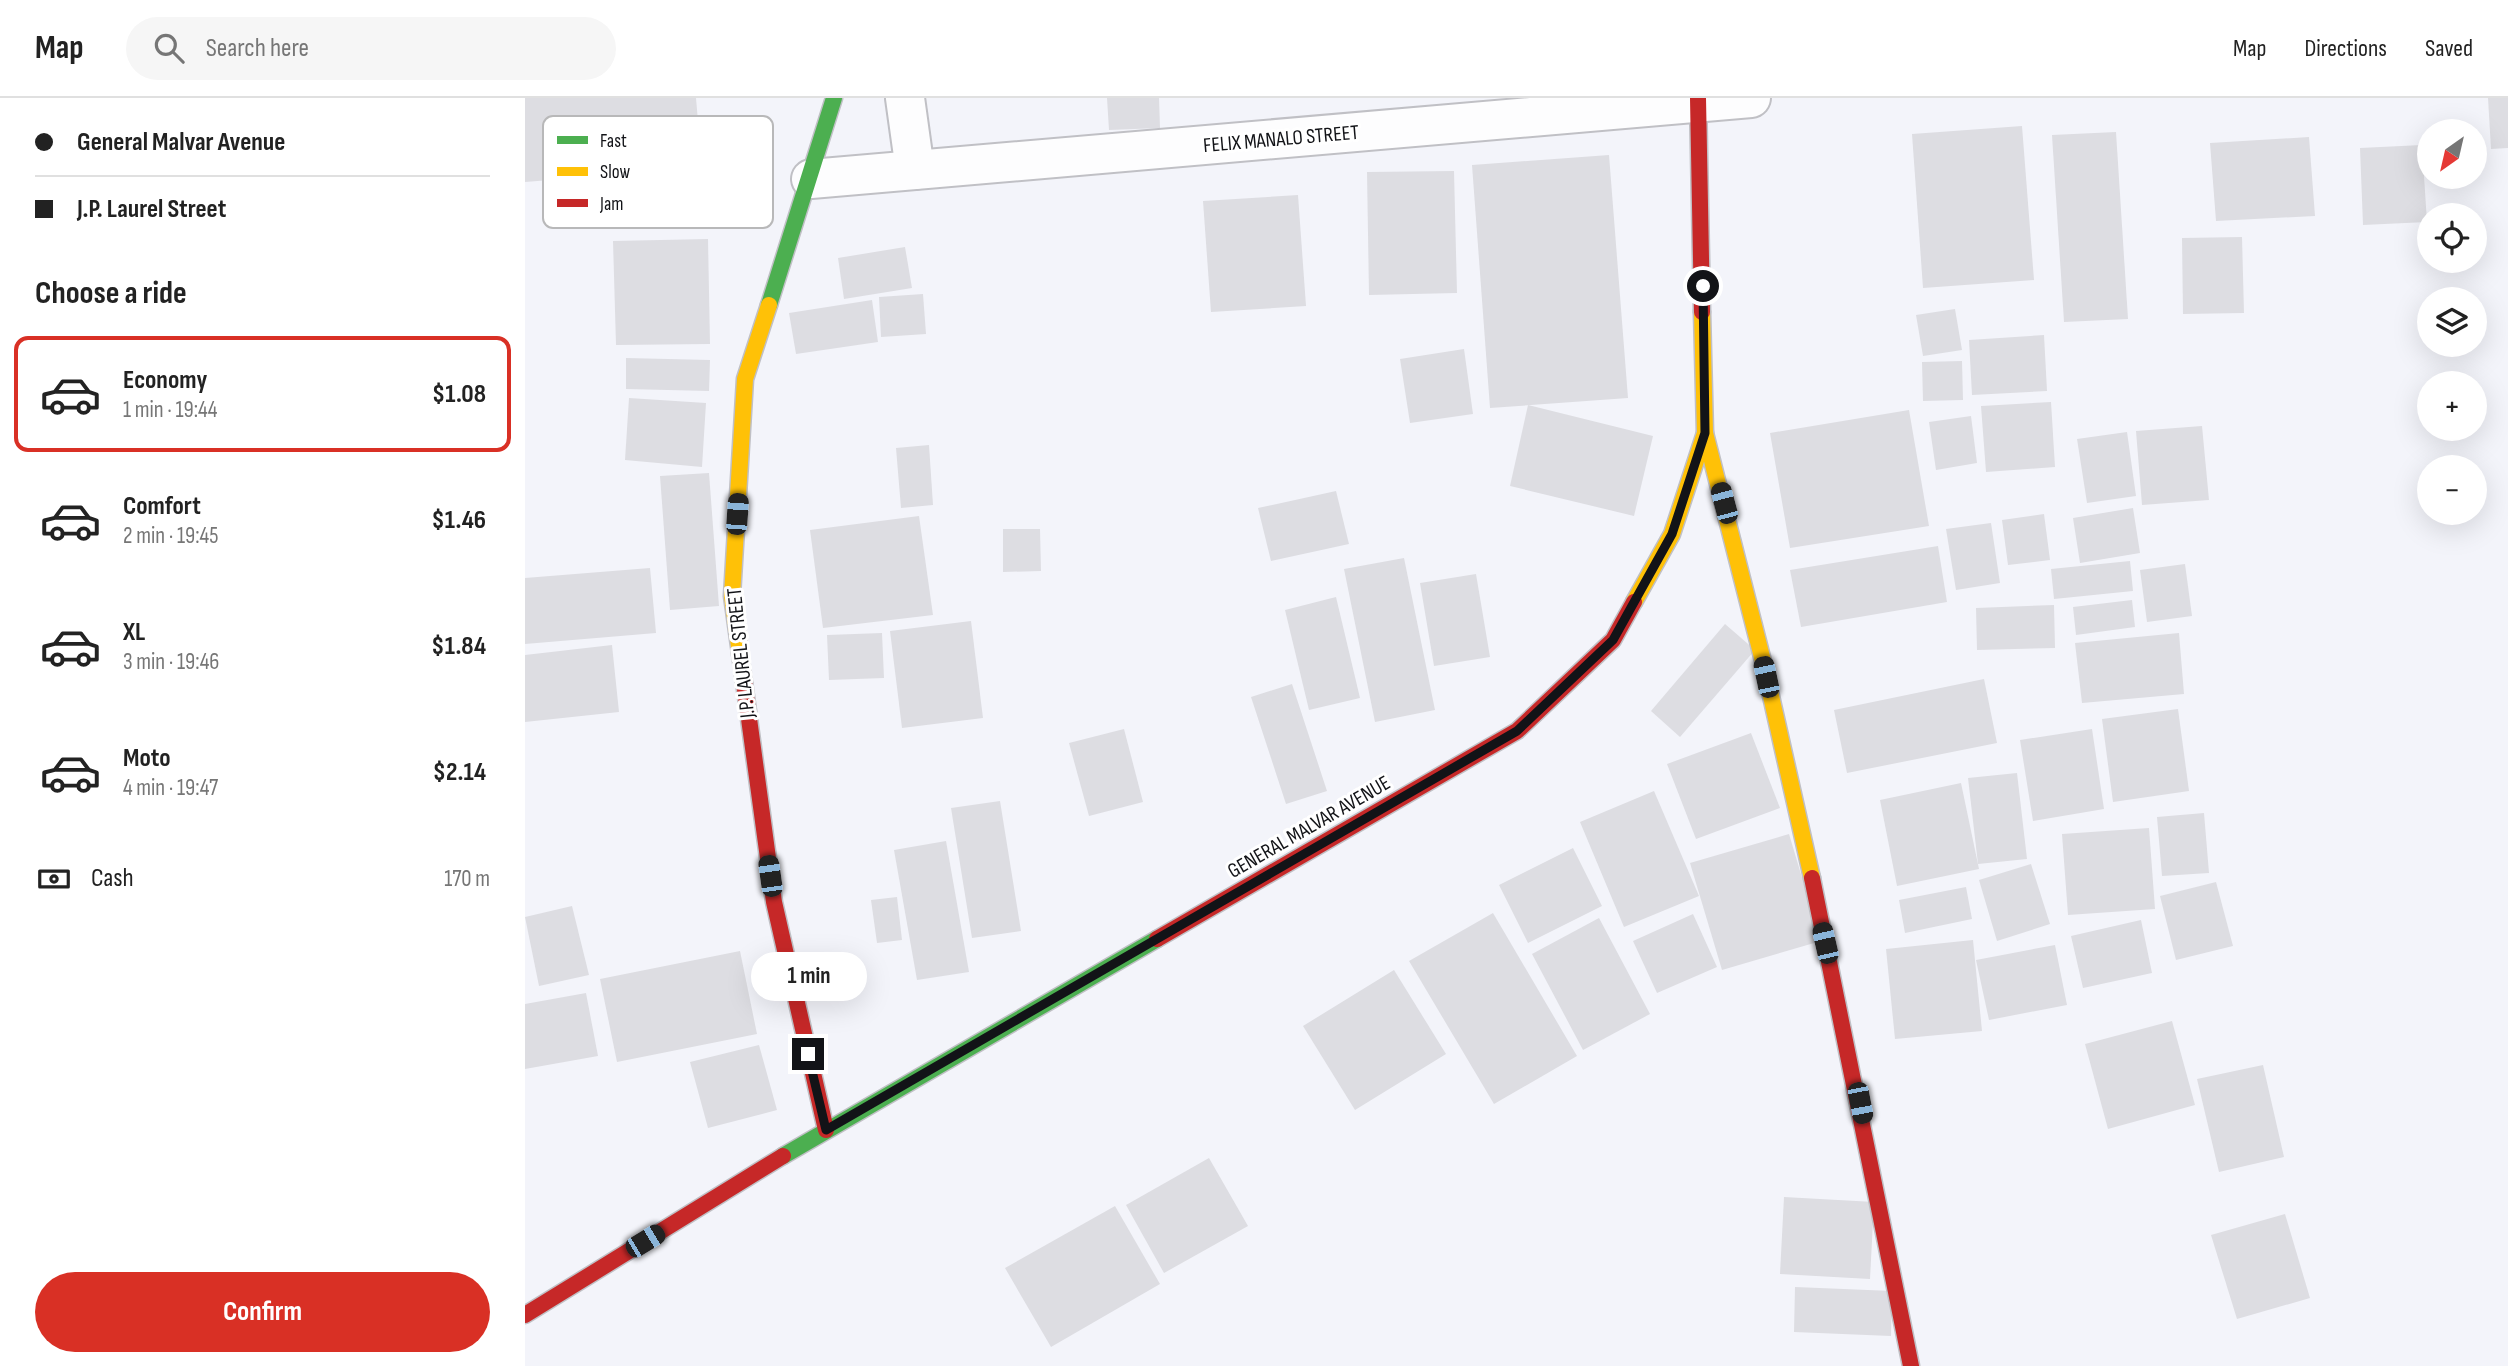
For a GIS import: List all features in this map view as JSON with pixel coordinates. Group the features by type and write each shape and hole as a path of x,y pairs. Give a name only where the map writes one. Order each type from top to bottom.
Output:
{"street":[{"name":"J.P. LAUREL STREET","path":"826,1130 773,902 732,596 745,379 811,179 834,98"},
{"path":"905,98 915,170"},
{"name":"FELIX MANALO STREET","path":"811,179 1751,98"},
{"name":"GENERAL MALVAR AVENUE","path":"525,1315 826,1130 1517,731 1613,640 1672,534 1705,433 1698,101"},
{"path":"1705,433 1749,597 1860,1103 1912,1366"}],"building":[{"path":"525,98 696,98 698,116 543,116 543,181 525,182"},
{"path":"1107,98 1159,98 1160,128 1109,130"},
{"path":"2488,98 2508,98 2508,148 2491,149"},
{"path":"2022,126 2034,280 1923,288 1912,134"},
{"path":"2116,132 2128,319 2064,322 2052,135"},
{"path":"2309,137 2315,216 2216,221 2210,143"},
{"path":"2417,145 2417,189 2425,189 2426,203 2417,203 2417,222 2363,225 2360,148"},
{"path":"1609,155 1628,398 1490,408 1472,165"},
{"path":"1454,171 1457,293 1369,295 1367,172"},
{"path":"1298,195 1306,306 1211,312 1203,201"},
{"path":"2242,237 2244,313 2183,314 2182,238"},
{"path":"708,239 710,344 616,345 613,241"},
{"path":"905,247 912,288 844,299 838,258"},
{"path":"923,294 926,334 881,337 879,297"},
{"path":"872,300 878,342 796,354 789,313"},
{"path":"1955,309 1962,350 1923,356 1916,315"},
{"path":"2044,335 2047,391 1972,395 1969,340"},
{"path":"1464,349 1473,414 1410,423 1400,359"},
{"path":"626,358 710,360 709,391 626,389"},
{"path":"1962,361 1963,400 1923,401 1922,362"},
{"path":"629,398 706,403 702,467 625,460"},
{"path":"2051,402 2055,467 1986,472 1981,406"},
{"path":"1528,405 1653,436 1634,516 1510,486"},
{"path":"1909,410 1929,526 1790,548 1770,433"},
{"path":"1971,416 1977,463 1936,470 1929,422"},
{"path":"2202,426 2209,500 2142,505 2136,431"},
{"path":"2127,432 2136,496 2087,503 2077,439"},
{"path":"929,445 933,505 901,508 896,448"},
{"path":"709,473 719,606 670,610 660,476"},
{"path":"1336,491 1349,544 1271,561 1258,508"},
{"path":"2133,508 2140,553 2080,563 2073,518"},
{"path":"2044,514 2050,560 2008,565 2002,520"},
{"path":"919,516 933,615 823,628 810,530"},
{"path":"1991,523 2000,583 1956,590 1946,529"},
{"path":"1003,529 1040,529 1041,571 1003,572"},
{"path":"1938,546 1947,602 1801,627 1790,570"},
{"path":"1404,558 1435,710 1375,722 1344,569"},
{"path":"2130,561 2133,591 2054,599 2051,569"},
{"path":"2185,564 2192,616 2147,622 2140,570"},
{"path":"650,568 656,633 525,644 525,578"},
{"path":"1476,574 1490,657 1434,666 1420,583"},
{"path":"1336,597 1360,698 1309,710 1285,610"},
{"path":"2132,600 2135,627 2076,635 2073,607"},
{"path":"2054,605 2055,648 1977,650 1976,608"},
{"path":"971,621 983,718 902,728 890,631"},
{"path":"1725,624 1755,650 1680,737 1651,711"},
{"path":"882,633 884,678 829,680 827,635"},
{"path":"2179,633 2184,694 2082,703 2075,643"},
{"path":"612,645 619,712 525,722 525,655"},
{"path":"1984,679 1997,743 1847,773 1834,710"},
{"path":"1292,684 1327,791 1286,804 1251,697"},
{"path":"2178,709 2189,791 2113,802 2102,719"},
{"path":"1124,729 1143,802 1089,816 1069,743"},
{"path":"2092,729 2104,809 2033,821 2020,740"},
{"path":"1751,733 1780,808 1696,839 1667,764"},
{"path":"2017,773 2027,859 1978,864 1968,778"},
{"path":"1961,783 1979,869 1897,886 1880,800"},
{"path":"1654,791 1699,896 1624,927 1580,822"},
{"path":"1000,801 1021,931 972,938 951,808"},
{"path":"2204,813 2209,873 2162,876 2157,817"},
{"path":"2149,828 2155,909 2068,915 2062,834"},
{"path":"1789,834 1821,941 1722,970 1690,863"},
{"path":"946,841 969,972 917,980 894,850"},
{"path":"1573,848 1602,906 1528,943 1499,885"},
{"path":"2031,864 2050,924 1997,941 1979,880"},
{"path":"2216,882 2233,946 2176,960 2160,896"},
{"path":"1966,887 1972,919 1905,933 1899,900"},
{"path":"897,897 902,940 877,943 871,900"},
{"path":"572,906 589,975 539,986 525,917"},
{"path":"1493,913 1577,1056 1494,1104 1409,961"},
{"path":"1693,914 1717,967 1657,993 1633,941"},
{"path":"1599,918 1650,1014 1583,1050 1532,954"},
{"path":"2141,920 2152,973 2083,988 2071,936"},
{"path":"1973,940 1982,1031 1895,1039 1886,949"},
{"path":"2055,945 2067,1005 1989,1020 1976,960"},
{"path":"740,951 757,1034 617,1062 600,979"},
{"path":"1394,970 1446,1054 1355,1110 1303,1026"},
{"path":"586,993 598,1056 525,1069 525,1004"},
{"path":"2172,1021 2195,1105 2108,1129 2085,1044"},
{"path":"759,1045 777,1110 708,1128 690,1062"},
{"path":"2263,1065 2284,1157 2219,1172 2197,1079"},
{"path":"1209,1158 1248,1226 1164,1273 1126,1205"},
{"path":"1784,1197 1874,1202 1870,1279 1780,1274"},
{"path":"1115,1206 1160,1284 1051,1347 1005,1268"},
{"path":"2285,1214 2310,1298 2237,1319 2211,1235"},
{"path":"1795,1287 1892,1291 1891,1336 1794,1332"}],"traffic: fast":[{"path":"769,305 834,98"},
{"path":"783,1156 1157,939"}],"traffic: slow":[{"path":"744,682 732,596 745,379 769,305"},
{"path":"1634,602 1672,534 1705,433 1702,312"},
{"path":"1705,433 1764,665 1812,878"}],"traffic: jam":[{"path":"1698,98 1702,312"},
{"path":"1157,939 1517,731 1613,640 1634,602"},
{"path":"744,682 774,902 826,1130"},
{"path":"1812,878 1911,1366"},
{"path":"525,1315 783,1156"}],"route":[{"path":"808,1054 826,1130 1517,731 1613,640 1672,534 1705,433 1703,286"}]}
